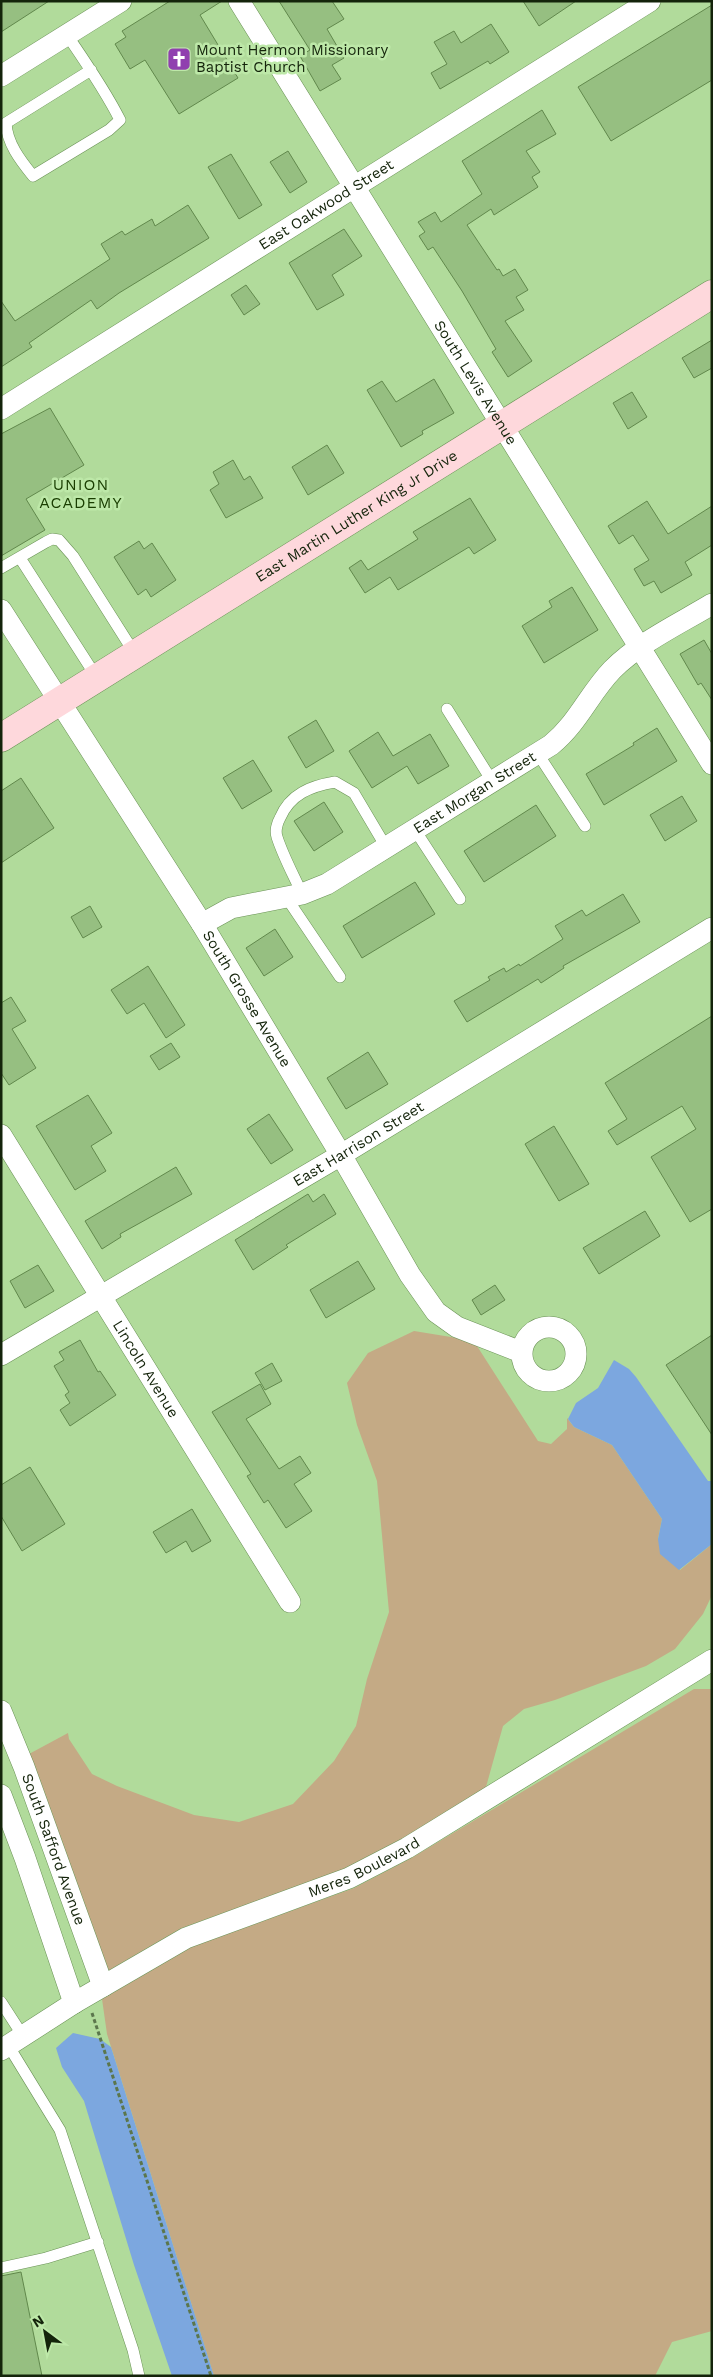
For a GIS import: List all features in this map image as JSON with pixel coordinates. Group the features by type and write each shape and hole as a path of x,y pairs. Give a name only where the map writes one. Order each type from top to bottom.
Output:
{"street":[{"path":"1,76 121,1"},
{"name":"South Levis Avenue","path":"239,1 712,764"},
{"name":"East Oakwood Street","path":"1,409 650,1"},
{"name":"East Martin Luther King Jr Drive","path":"1,738 712,294"},
{"name":"East Morgan Street","path":"202,924 231,908 294,896 327,884 538,754 568,731 611,672 641,648 712,604"},
{"name":"South Grosse Avenue","path":"1,610 202,924 341,1155 410,1275 436,1312 457,1328 521,1352"},
{"name":"East Harrison Street","path":"1,1355 341,1155 712,928"},
{"name":"Lincoln Avenue","path":"1,1135 290,1602"},
{"name":"Meres Boulevard","path":"11,2044 88,1995 186,1938 349,1878 407,1848 712,1660"},
{"name":"South Safford Avenue","path":"1,1711 27,1776 88,1995"},
{"name":"South Safford Avenue","path":"1,1795 25,1858 88,1995"}],"lane":[{"path":"67,35 91,70 120,120 109,130 33,176 24,165 7,136 6,123 91,70"},
{"path":"1,568 52,539 59,540 73,556 135,654"},
{"path":"20,558 97,678"},
{"path":"447,709 492,781"},
{"path":"538,754 585,826"},
{"path":"340,977 294,896 276,835 278,822 285,806 300,793 314,785 335,782 354,793 386,847"},
{"path":"415,830 460,899"},
{"path":"1,2002 11,2044 60,2130 133,2350 139,2376"},
{"path":"1,2268 46,2258 98,2242"}],"path":[{"path":"88,1995 211,2376"}],"shaded area":[{"path":"414,1331 457,1338 477,1346 538,1441 551,1444 567,1429 567,1418 574,1427 612,1445 662,1519 658,1539 680,1570 712,1544 712,1595 703,1614 675,1649 646,1666 555,1700 524,1709 503,1726 486,1787 402,1839 345,1869 182,1928 108,1971 29,1754 68,1733 69,1739 92,1774 117,1786 194,1815 239,1822 293,1804 334,1761 356,1726 367,1679 389,1612 377,1481 357,1425 347,1383 368,1353"},
{"path":"694,1689 712,1689 712,2331 672,2342 655,2376 214,2376 107,2034 102,1999 191,1947 354,1888 413,1857"}],"water":[{"path":"614,1360 629,1369 636,1377 708,1481 712,1481 712,1544 679,1570 660,1554 658,1539 662,1519 612,1445 574,1427 568,1419 576,1403 598,1388"},
{"path":"73,2033 100,2039 111,2047 214,2376 172,2376 134,2265 84,2101 62,2067 56,2048"}],"building":[{"path":"1,1 49,1 1,32"},
{"path":"170,1 222,1 200,15 238,78 179,114 145,60 130,69 115,44 126,37 122,31"},
{"path":"279,1 332,1 344,19 327,29 344,58 332,65 341,79 320,91 300,56 310,50"},
{"path":"523,1 576,1 539,26"},
{"path":"712,5 712,80 611,141 578,87"},
{"path":"491,24 509,52 490,64 488,61 440,89 431,73 447,64 434,42 454,31 461,43"},
{"path":"542,110 556,134 526,151 540,172 532,177 538,187 494,215 491,209 467,225 497,270 499,269 503,276 515,269 528,290 516,297 524,310 505,321 532,361 508,377 492,352 496,349 462,291 433,247 428,250 419,236 425,232 418,222 435,212 441,222 482,194 462,161"},
{"path":"288,151 307,182 290,193 270,162"},
{"path":"231,154 262,205 239,219 208,167"},
{"path":"188,205 209,238 119,293 97,309 91,300 29,343 32,347 1,367 1,301 15,321 110,259 101,244 122,231 125,235 152,219 155,226"},
{"path":"344,229 362,256 332,275 344,295 317,310 289,263"},
{"path":"246,285 260,304 244,315 231,295"},
{"path":"712,340 712,368 694,378 682,358"},
{"path":"434,379 454,413 422,431 423,434 401,447 367,390 382,381 396,402"},
{"path":"632,392 647,417 628,429 613,403"},
{"path":"50,408 84,465 26,499 45,530 1,556 1,434"},
{"path":"327,445 344,473 308,495 292,467"},
{"path":"233,460 244,480 250,476 263,498 226,518 210,490 219,484 213,472"},
{"path":"470,498 496,540 474,554 469,547 398,590 390,577 365,593 349,568 361,560 368,570 418,539 413,532"},
{"path":"647,501 668,534 712,506 712,545 685,562 692,575 661,593 654,581 644,586 634,569 649,560 633,535 619,544 608,526"},
{"path":"139,541 144,549 152,543 176,580 151,597 146,589 138,595 114,557"},
{"path":"572,587 598,630 544,663 522,626 552,607 549,601"},
{"path":"704,640 712,654 712,700 701,683 698,685 680,654"},
{"path":"316,720 334,751 306,768 288,737"},
{"path":"657,728 677,761 604,805 586,774 634,745 633,743"},
{"path":"378,732 393,756 430,734 449,766 418,784 407,766 372,788 349,751"},
{"path":"253,760 272,791 242,809 223,778"},
{"path":"21,778 54,828 1,863 1,791"},
{"path":"682,796 697,821 665,841 650,815"},
{"path":"324,802 343,832 314,851 294,821"},
{"path":"536,805 556,836 484,882 464,851"},
{"path":"415,882 435,914 362,958 343,926"},
{"path":"623,894 640,922 563,966 564,968 541,983 538,979 467,1022 454,1001 490,980 488,977 504,968 506,972 519,964 520,966 563,939 555,926 582,910 586,916"},
{"path":"90,906 102,927 83,938 71,917"},
{"path":"275,929 293,957 264,976 246,948"},
{"path":"148,966 185,1025 166,1038 144,1003 127,1014 111,990"},
{"path":"11,997 26,1021 12,1029 36,1068 9,1085 1,1073 1,1003"},
{"path":"712,1016 712,1209 690,1222 651,1157 696,1129 682,1106 617,1145 608,1131 627,1119 605,1083"},
{"path":"171,1043 180,1057 159,1070 150,1056"},
{"path":"368,1052 388,1084 346,1109 327,1078"},
{"path":"88,1095 112,1133 91,1146 106,1171 75,1190 36,1126"},
{"path":"269,1114 293,1150 271,1164 247,1129"},
{"path":"554,1126 589,1184 559,1201 525,1144"},
{"path":"176,1167 192,1194 120,1234 121,1237 102,1249 85,1221"},
{"path":"308,1194 313,1202 324,1194 336,1214 286,1245 288,1247 253,1270 235,1240"},
{"path":"645,1211 660,1236 599,1274 583,1248"},
{"path":"358,1261 375,1289 326,1318 310,1290"},
{"path":"38,1265 54,1291 25,1308 10,1281"},
{"path":"495,1285 505,1300 481,1315 472,1300"},
{"path":"712,1335 712,1435 666,1365"},
{"path":"80,1340 98,1372 100,1371 116,1395 70,1426 60,1410 70,1403 65,1395 69,1392 54,1366 64,1360 59,1352"},
{"path":"272,1363 282,1381 265,1390 255,1373"},
{"path":"260,1384 271,1404 246,1419 279,1469 300,1456 311,1473 294,1484 312,1511 286,1528 268,1500 264,1503 247,1476 251,1474 212,1412"},
{"path":"30,1467 65,1524 22,1551 1,1516 1,1485"},
{"path":"192,1509 211,1541 192,1552 186,1541 166,1553 153,1532"},
{"path":"21,2272 42,2376 1,2376 1,2276"}],"place":[{"name":"Mount Hermon Missionary Baptist Church","path":"179,59"}],"district":[{"name":"UNION ACADEMY","path":"81,493"}]}
